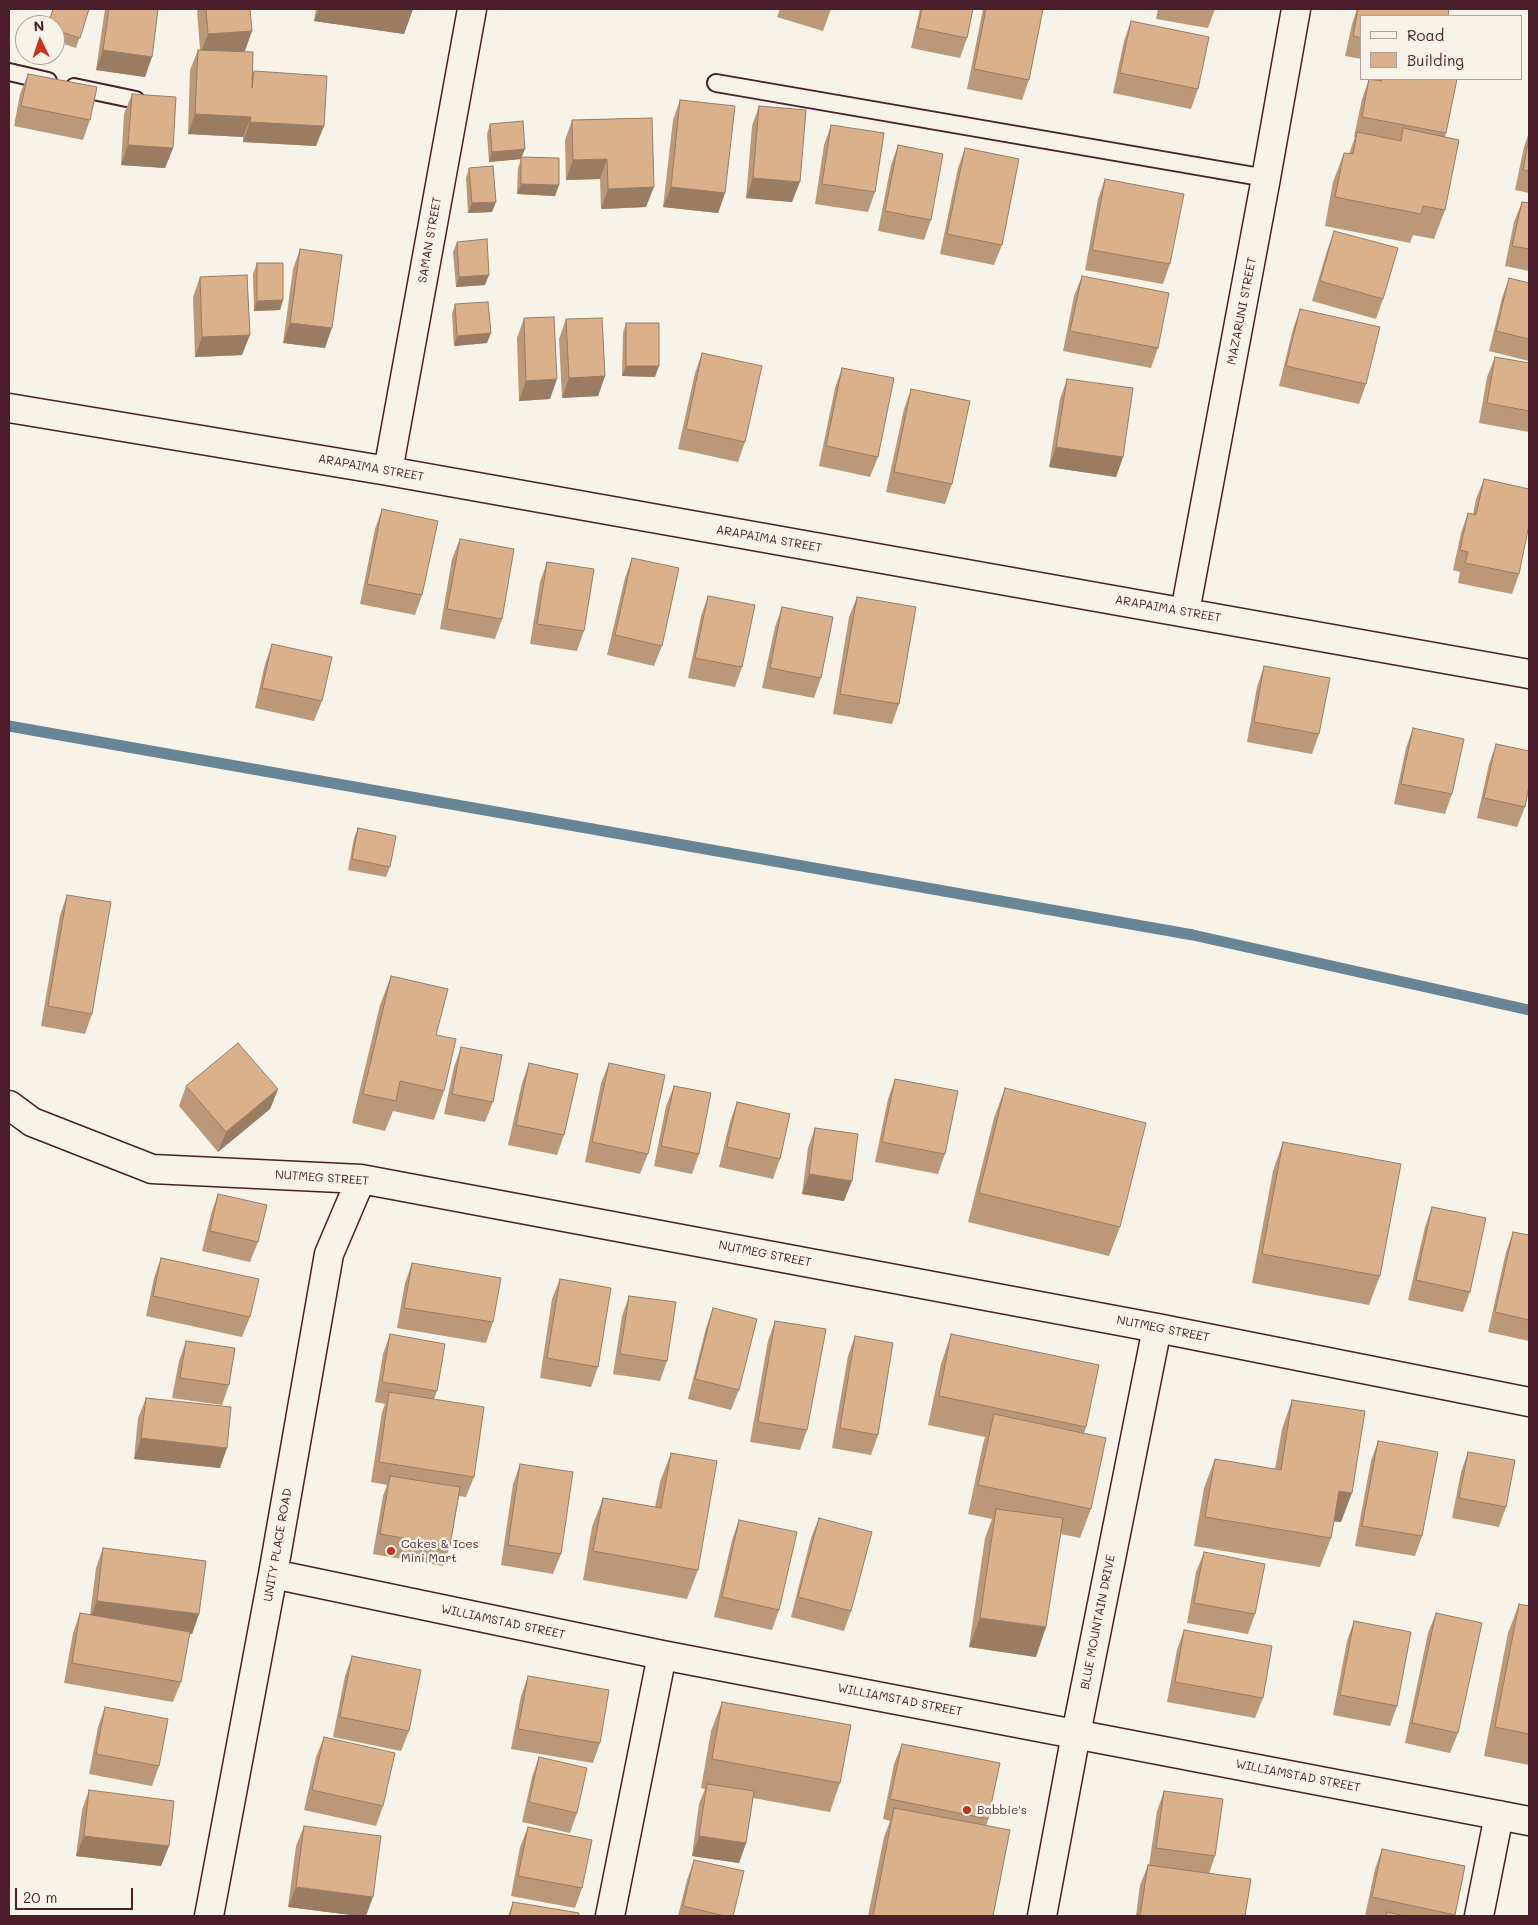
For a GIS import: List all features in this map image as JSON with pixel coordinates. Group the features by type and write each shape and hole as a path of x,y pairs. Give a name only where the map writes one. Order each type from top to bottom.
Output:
{"street":[{"name":"SAMAN STREET","path":"388,471 472,9"},
{"name":"MAZARUNI STREET","path":"1184,612 1296,9"},
{"name":"ARAPAIMA STREET","path":"9,408 388,471 1529,674"},
{"name":"NUTMEG STREET","path":"9,1105 32,1122 152,1169 361,1179 1157,1328 1529,1402"},
{"name":"UNITY PLACE ROAD","path":"209,1916 273,1574 329,1254 361,1179"},
{"name":"BLUE MOUNTAIN DRIVE","path":"1042,1916 1076,1734 1157,1328"},
{"name":"WILLIAMSTAD STREET","path":"273,1574 662,1655 1529,1821"},
{"path":"610,1916 662,1655"},
{"path":"1479,1916 1499,1815"}],"lane":[{"path":"9,72 136,100"},
{"path":"716,83 1266,178"}],"building":[{"path":"53,9 89,9 80,38 65,33 65,15 51,15"},
{"path":"109,9 158,9 152,57 103,50"},
{"path":"206,9 250,9 252,31 208,34"},
{"path":"922,9 973,9 967,38 918,28"},
{"path":"986,9 1043,9 1029,80 974,69"},
{"path":"1358,9 1449,9 1448,15 1360,15 1360,38 1353,36"},
{"path":"1131,21 1209,37 1198,89 1120,73"},
{"path":"198,50 253,52 252,88 254,71 327,76 324,126 250,122 251,117 195,114"},
{"path":"28,74 97,87 90,120 21,106"},
{"path":"1369,80 1457,80 1446,133 1362,117"},
{"path":"132,94 176,97 173,148 128,145"},
{"path":"680,100 735,106 725,193 671,187"},
{"path":"759,106 806,110 800,182 753,178"},
{"path":"652,118 654,187 608,189 607,159 573,160 572,120"},
{"path":"523,121 525,149 492,152 490,124"},
{"path":"831,125 884,133 875,192 822,184"},
{"path":"1403,128 1459,140 1445,210 1423,206 1421,214 1335,197 1344,153 1353,154 1357,132 1401,141"},
{"path":"1529,137 1529,171 1523,170"},
{"path":"898,145 943,154 931,220 885,211"},
{"path":"965,148 1019,159 1002,245 947,234"},
{"path":"521,157 559,158 559,185 521,184"},
{"path":"493,166 496,202 472,203 469,168"},
{"path":"1105,179 1184,194 1170,264 1092,250"},
{"path":"1522,202 1529,203 1529,249 1512,246"},
{"path":"1334,231 1398,248 1383,299 1320,281"},
{"path":"487,239 489,275 459,277 457,242"},
{"path":"300,249 342,255 332,328 290,323"},
{"path":"257,263 283,263 283,300 257,301"},
{"path":"247,275 250,335 202,337 200,277"},
{"path":"1082,276 1169,293 1158,348 1070,331"},
{"path":"1509,278 1529,283 1529,339 1496,331"},
{"path":"488,302 491,333 457,336 455,304"},
{"path":"1300,309 1380,327 1366,384 1286,366"},
{"path":"554,317 557,379 526,381 524,318"},
{"path":"602,318 605,376 569,378 566,319"},
{"path":"626,323 659,323 659,366 626,366"},
{"path":"702,353 762,366 745,442 686,429"},
{"path":"1495,357 1529,363 1529,411 1487,403"},
{"path":"842,368 894,378 878,457 826,446"},
{"path":"1067,379 1133,388 1123,457 1056,447"},
{"path":"911,389 970,401 952,484 894,472"},
{"path":"1484,479 1529,489 1529,525 1519,574 1465,563 1468,552 1460,550 1468,513 1476,515"},
{"path":"382,509 438,521 422,595 367,584"},
{"path":"460,539 514,549 502,619 447,609"},
{"path":"632,558 679,568 662,646 615,635"},
{"path":"547,562 594,569 584,631 537,624"},
{"path":"708,596 755,605 742,667 695,658"},
{"path":"857,597 916,607 899,704 840,694"},
{"path":"782,607 833,617 821,678 770,668"},
{"path":"272,644 332,657 322,701 262,688"},
{"path":"1264,666 1330,678 1319,734 1254,722"},
{"path":"1413,728 1464,739 1452,794 1401,784"},
{"path":"1496,744 1529,751 1529,786 1525,807 1484,798"},
{"path":"358,828 396,836 390,867 352,859"},
{"path":"67,895 111,902 92,1014 48,1006"},
{"path":"391,976 448,989 436,1035 456,1039 444,1091 400,1081 396,1101 363,1094"},
{"path":"238,1043 278,1089 226,1132 186,1086"},
{"path":"461,1047 502,1055 493,1102 452,1094"},
{"path":"529,1063 578,1074 564,1135 516,1125"},
{"path":"609,1063 665,1075 648,1154 592,1142"},
{"path":"895,1079 958,1091 945,1154 882,1142"},
{"path":"674,1086 711,1093 699,1154 661,1146"},
{"path":"1005,1088 1146,1123 1120,1227 979,1193"},
{"path":"737,1102 790,1114 780,1159 727,1147"},
{"path":"815,1128 858,1134 852,1181 809,1174"},
{"path":"1283,1142 1401,1164 1380,1276 1262,1254"},
{"path":"218,1194 267,1205 258,1242 210,1231"},
{"path":"1432,1207 1486,1218 1470,1292 1416,1280"},
{"path":"1513,1232 1529,1235 1529,1320 1495,1312"},
{"path":"161,1258 259,1279 250,1317 153,1296"},
{"path":"412,1263 501,1278 493,1322 404,1308"},
{"path":"560,1279 611,1288 598,1367 547,1358"},
{"path":"629,1296 676,1302 667,1361 620,1354"},
{"path":"713,1308 757,1319 739,1390 695,1379"},
{"path":"775,1321 826,1329 807,1430 758,1422"},
{"path":"390,1334 445,1344 437,1391 382,1382"},
{"path":"951,1334 1099,1365 1086,1427 939,1396"},
{"path":"855,1336 893,1343 878,1435 840,1428"},
{"path":"186,1341 235,1348 229,1385 180,1378"},
{"path":"389,1392 484,1407 474,1477 379,1462"},
{"path":"146,1398 231,1407 227,1448 141,1438"},
{"path":"1292,1400 1365,1411 1352,1493 1339,1491 1331,1538 1205,1517 1215,1459 1281,1470"},
{"path":"994,1414 1106,1438 1091,1509 978,1485"},
{"path":"1378,1441 1438,1452 1422,1536 1362,1526"},
{"path":"1468,1452 1515,1460 1506,1507 1459,1498"},
{"path":"671,1453 717,1461 698,1570 593,1551 603,1498 661,1508"},
{"path":"520,1464 573,1472 561,1554 508,1545"},
{"path":"390,1476 460,1487 450,1546 380,1534"},
{"path":"996,1509 1063,1518 1046,1627 980,1618"},
{"path":"819,1518 872,1532 851,1611 798,1597"},
{"path":"739,1520 797,1532 779,1610 722,1597"},
{"path":"103,1548 206,1561 199,1614 97,1601"},
{"path":"1204,1552 1265,1564 1255,1614 1194,1603"},
{"path":"1519,1604 1529,1606 1529,1734 1495,1727"},
{"path":"80,1613 190,1632 181,1682 72,1663"},
{"path":"1436,1613 1482,1623 1458,1733 1412,1723"},
{"path":"1354,1621 1411,1632 1397,1706 1340,1695"},
{"path":"1184,1630 1272,1646 1263,1698 1175,1682"},
{"path":"352,1656 421,1670 409,1731 340,1717"},
{"path":"528,1676 609,1690 600,1743 518,1729"},
{"path":"722,1702 851,1725 840,1783 712,1759"},
{"path":"105,1707 168,1719 159,1766 96,1754"},
{"path":"324,1737 395,1753 383,1806 312,1790"},
{"path":"902,1744 1000,1763 988,1819 890,1799"},
{"path":"539,1757 587,1768 577,1813 529,1802"},
{"path":"707,1784 754,1791 746,1843 699,1836"},
{"path":"89,1790 174,1801 169,1846 84,1836"},
{"path":"1164,1791 1223,1799 1215,1856 1156,1848"},
{"path":"894,1808 1010,1830 993,1916 873,1916"},
{"path":"304,1826 381,1836 373,1897 296,1887"},
{"path":"528,1827 592,1840 582,1888 518,1876"},
{"path":"1382,1849 1465,1866 1455,1915 1372,1897"},
{"path":"694,1860 744,1871 733,1916 725,1916 683,1906"},
{"path":"1148,1865 1251,1879 1245,1916 1140,1916"},
{"path":"513,1902 579,1913 579,1916 510,1916"},
{"path":"1387,1912 1405,1916 1386,1916"}],"waterway":[{"path":"9,726 1193,935 1529,1010"}],"place":[{"name":"Cakes & Ices Mini Mart","path":"391,1551"},
{"name":"Babbie's","path":"967,1810"}]}
